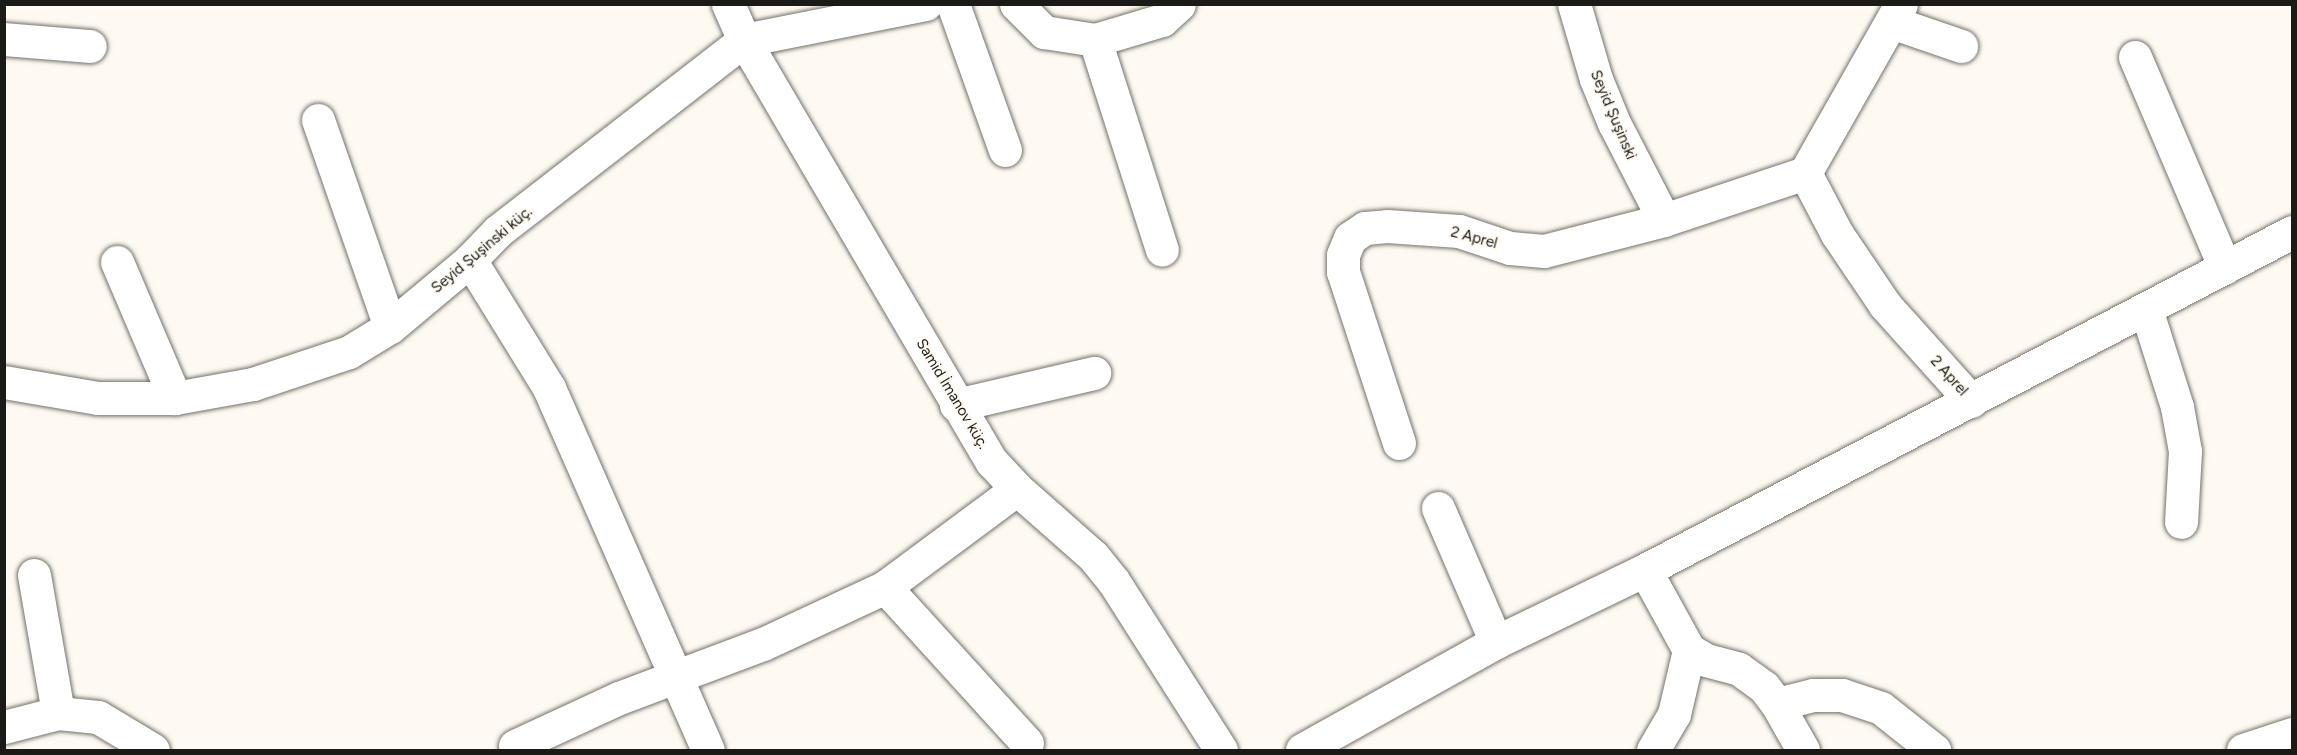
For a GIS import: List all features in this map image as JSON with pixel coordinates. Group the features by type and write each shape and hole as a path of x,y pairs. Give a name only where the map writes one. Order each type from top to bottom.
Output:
{"street":[{"name":"Samid İmanov küç.","path":"728,4 744,40 956,405 992,462 1017,489 1056,521 1114,582 1221,750"},
{"name":"Seyid Şuşinski küç.","path":"4,382 98,398 175,398 253,384 349,352 390,327 470,260 498,231 744,40 925,4"},
{"path":"953,4 1005,150"},
{"path":"1016,4 1044,32 1095,40 1162,20 1179,4"},
{"name":"Seyid Şuşinski","path":"1574,4 1607,105 1664,220"},
{"path":"1805,173 1862,69 1898,14 1960,46"},
{"path":"4,39 90,46"},
{"path":"1095,40 1162,250"},
{"path":"2134,57 2224,267"},
{"path":"318,120 390,327"},
{"name":"2 Aprel","path":"1399,443 1343,272 1343,255 1350,238 1365,228 1387,225 1459,231 1510,248 1544,251 1664,220 1805,173 1837,234 1886,305 1971,401"},
{"path":"1302,750 1496,642 1645,570 2292,232"},
{"path":"470,260 549,388 708,750"},
{"path":"117,262 175,398"},
{"path":"2146,309 2177,407 2185,451 2181,522"},
{"path":"956,405 1094,373"},
{"path":"515,746 619,698 763,644 885,587 1017,489"},
{"path":"1438,508 1496,642"},
{"path":"1645,570 1689,650 1740,669 1764,687 1778,704 1803,750"},
{"path":"34,575 58,713"},
{"path":"885,587 1027,743"},
{"path":"1653,750 1674,714 1689,650"},
{"path":"1778,704 1813,695 1842,695 1881,708 1934,750"},
{"path":"4,727 58,713 98,717 153,750"},
{"path":"2243,750 2292,734"}]}
